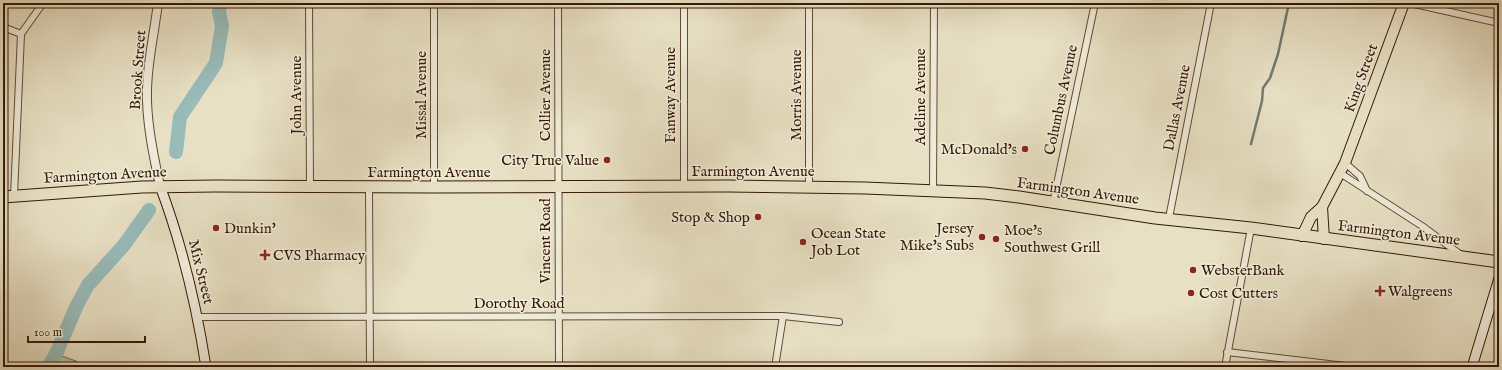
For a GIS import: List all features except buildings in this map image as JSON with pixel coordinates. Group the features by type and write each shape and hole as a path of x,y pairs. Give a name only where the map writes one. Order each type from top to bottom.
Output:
{"highway":[{"name":"Farmington Avenue","path":"8,197 160,186 809,186 985,193 1499,262"}],"main road":[{"name":"King Street","path":"1302,236 1311,217 1322,207 1345,163 1404,3"},
{"name":"Mix Street","path":"160,186 176,230 198,317 206,367"},
{"path":"1322,207 1324,239"},
{"path":"1472,367 1499,278"}],"street":[{"path":"8,197 21,34 43,3"},
{"name":"Brook Street","path":"158,3 149,66 147,100 150,135 160,186"},
{"name":"John Avenue","path":"309,3 310,187"},
{"name":"Missal Avenue","path":"434,3 434,187"},
{"name":"Collier Avenue","path":"558,3 558,187"},
{"name":"Fanway Avenue","path":"684,3 684,186"},
{"name":"Morris Avenue","path":"809,3 809,186"},
{"name":"Adeline Avenue","path":"933,191 934,3"},
{"name":"Columbus Avenue","path":"1053,203 1095,3"},
{"name":"Dallas Avenue","path":"1169,218 1211,3"},
{"path":"1410,3 1499,23"},
{"path":"3,27 21,34"},
{"path":"1345,163 1360,176 1367,191"},
{"path":"1340,173 1428,230 1463,257"},
{"path":"369,187 368,317 370,367"},
{"name":"Vincent Road","path":"558,187 559,367"},
{"path":"1225,367 1252,228"},
{"path":"775,367 783,316"},
{"name":"Dorothy Road","path":"198,317 783,316 839,322"},
{"path":"1227,352 1354,367"}],"green space":[{"path":"56,354 76,361 84,367 48,367"}],"waterway":[{"path":"176,152 180,117 216,63 222,26 219,12 220,3"},
{"path":"1251,144 1262,101 1263,88 1270,78 1278,54 1289,3"},
{"path":"48,367 56,354 77,305 88,285 124,245 149,210"}],"place":[{"name":"McDonald's","path":"1025,149"},
{"name":"City True Value","path":"607,160"},
{"name":"Stop & Shop","path":"758,217"},
{"name":"Dunkin'","path":"216,228"},
{"name":"Jersey Mike's Subs","path":"982,237"},
{"name":"Moe's Southwest Grill","path":"996,239"},
{"name":"Ocean State Job Lot","path":"803,242"},
{"name":"CVS Pharmacy","path":"265,255"},
{"name":"WebsterBank","path":"1193,270"},
{"name":"Walgreens","path":"1380,291"},
{"name":"Cost Cutters","path":"1191,293"}]}
